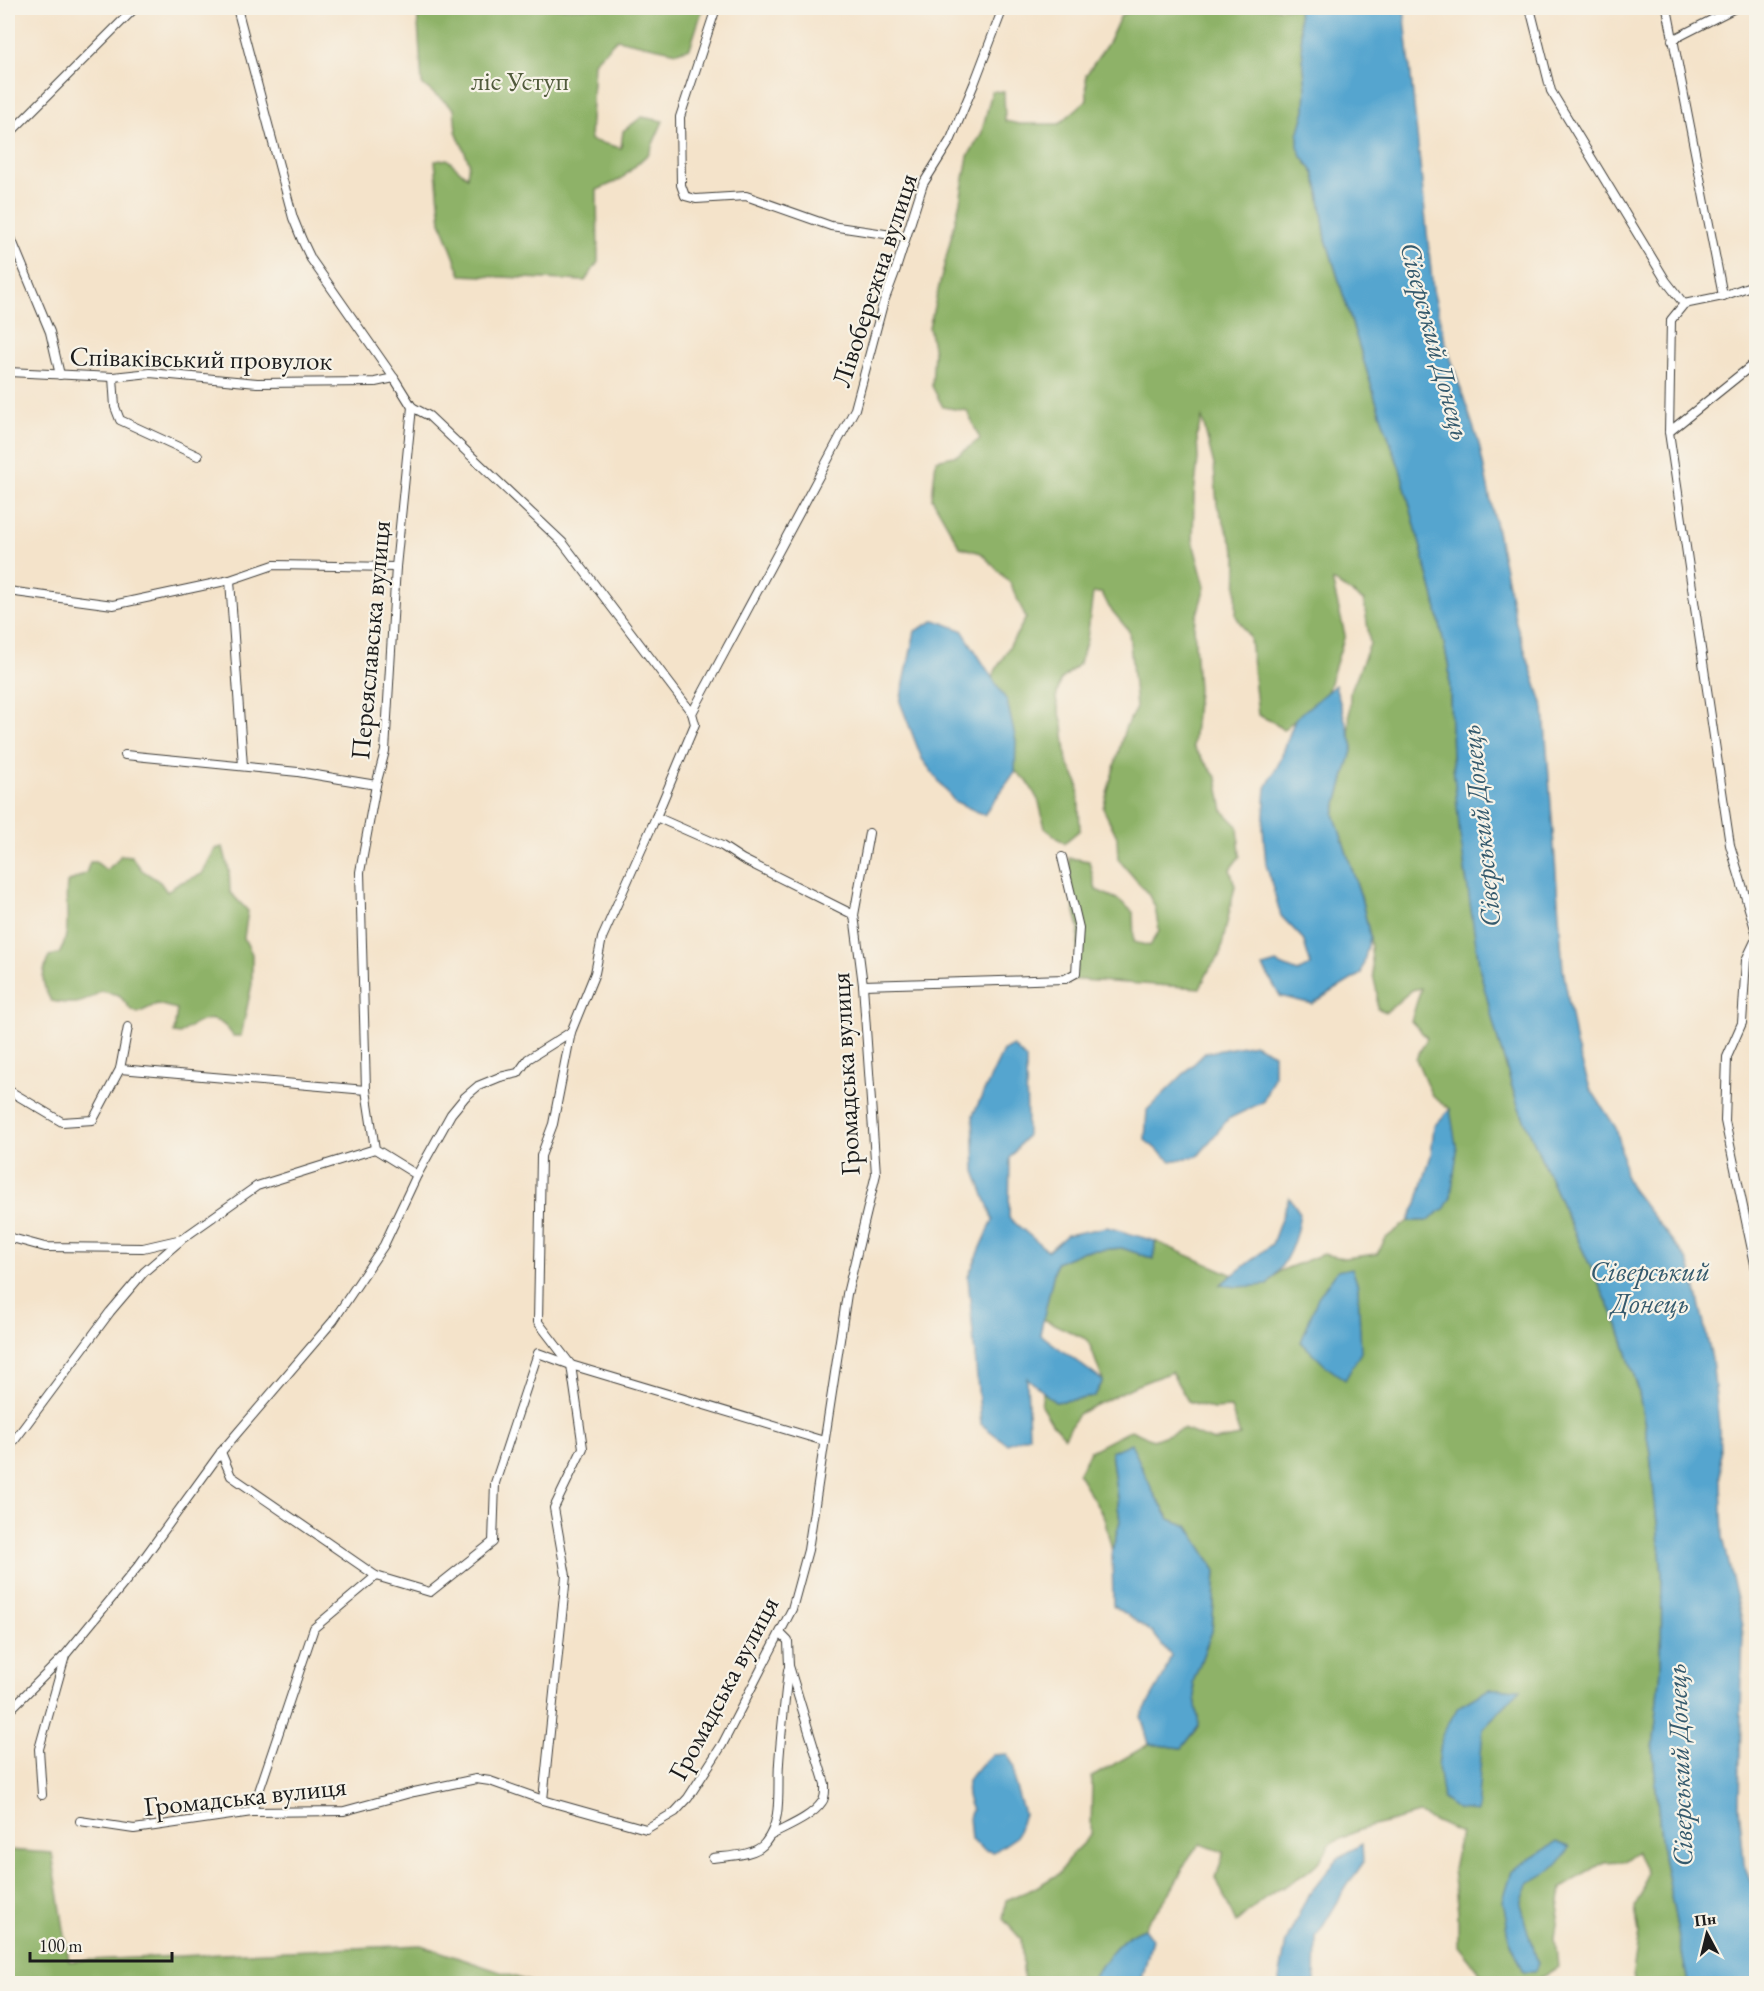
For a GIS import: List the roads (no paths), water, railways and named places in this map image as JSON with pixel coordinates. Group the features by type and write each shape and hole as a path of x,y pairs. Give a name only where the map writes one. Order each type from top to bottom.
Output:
{"street":[{"path":"8,135 135,8"},
{"path":"237,8 293,218 311,259 412,407 429,416 563,543 692,713"},
{"path":"716,8 680,117 681,185 685,196 696,199 746,196 831,226 905,237"},
{"name":"Лівобережна вулиця","path":"571,1365 538,1322 541,1156 553,1124 571,1032 595,973 602,938 695,723 692,713 855,409 883,304 923,184 951,139 1003,8"},
{"path":"1530,8 1551,90 1666,281 1683,304"},
{"path":"1667,8 1723,296"},
{"path":"1672,40 1735,8"},
{"path":"8,231 50,332 60,375"},
{"path":"1756,284 1723,296 1683,304 1671,320 1668,432 1730,845 1756,932"},
{"path":"1668,432 1756,362"},
{"name":"Співаківський провулок","path":"8,372 113,377 150,373 257,383 375,382 394,378"},
{"path":"113,377 115,407 120,420 198,456"},
{"name":"Переяславська вулиця","path":"375,1149 366,1090 360,872 375,785 386,751 396,567 412,407"},
{"path":"8,591 114,605 230,580 274,565 396,567"},
{"path":"230,580 243,765"},
{"path":"125,754 243,765 375,785"},
{"path":"656,817 722,846 742,859 854,915"},
{"name":"Громадська вулиця","path":"80,1821 134,1829 252,1812 344,1811 476,1779 490,1780 543,1800 646,1829 675,1812 688,1798 722,1745 781,1634 792,1610 808,1550 847,1294 876,1174 863,985 854,915 869,833"},
{"path":"863,985 1065,979 1076,973 1079,928 1062,857"},
{"path":"1756,939 1746,960 1742,1023 1727,1057 1725,1121 1756,1269"},
{"path":"8,1090 62,1122 93,1120 120,1069 128,1027"},
{"path":"8,1712 66,1654 139,1565 221,1452 333,1321 384,1245 417,1175 451,1114 465,1097 478,1086 518,1073 528,1059 571,1032"},
{"path":"120,1069 366,1090"},
{"path":"8,1449 110,1312 144,1272 182,1239 257,1186 375,1149 417,1175"},
{"path":"8,1238 45,1247 142,1248 182,1239"},
{"path":"221,1452 231,1476 376,1576 430,1592 493,1542 495,1483 538,1353 824,1441"},
{"path":"543,1800 566,1576 554,1508 583,1448 571,1365"},
{"path":"252,1812 314,1628 376,1576"},
{"path":"713,1858 756,1851 765,1844 770,1836 815,1810 824,1800 825,1784 789,1666 788,1641 781,1634"},
{"path":"42,1795 39,1749 66,1654"},
{"name":"Громадська вулиця","path":"770,1836 777,1812 779,1755 789,1666"}],"water":[{"name":"Сіверський Донець","path":"1298,8 1404,8 1433,290 1445,341 1479,444 1516,623 1544,709 1563,969 1576,1044 1590,1088 1616,1128 1625,1175 1632,1189 1687,1260 1692,1272 1712,1359 1719,1426 1723,1537 1743,1626 1739,1806 1744,1863 1756,1899 1756,1983 1688,1983 1663,1856 1657,1799 1653,1750 1661,1669 1662,1573 1650,1453 1638,1388 1618,1325 1517,1103 1480,971 1460,836 1452,755 1449,668 1436,605 1401,472 1378,407 1326,239 1314,173 1301,155 1298,146 1298,135 1305,110 1306,88"},
{"path":"935,620 962,630 1007,701 1016,741 1015,772 984,815 954,801 922,759 900,702 915,631"},
{"path":"1335,685 1353,747 1334,814 1361,897 1370,937 1361,974 1312,1004 1280,996 1263,967 1276,963 1298,972 1311,965 1303,939 1281,916 1266,864 1263,828 1266,788 1280,761 1295,719"},
{"path":"1254,1044 1274,1054 1274,1076 1263,1102 1228,1119 1198,1156 1171,1161 1145,1140 1147,1110 1205,1053"},
{"path":"1013,1046 1026,1059 1027,1135 1010,1158 1009,1218 1048,1251 1067,1235 1107,1227 1155,1241 1154,1259 1122,1248 1084,1251 1056,1263 1040,1334 1103,1381 1094,1397 1055,1402 1027,1378 1029,1436 1007,1444 981,1424 968,1277 993,1220 975,1171 973,1115 1003,1051"},
{"path":"1450,1109 1457,1151 1451,1197 1445,1208 1426,1221 1408,1221 1417,1203 1431,1155 1434,1126"},
{"path":"1289,1197 1300,1213 1298,1224 1286,1260 1267,1285 1238,1287 1220,1285 1272,1244"},
{"path":"1352,1268 1358,1286 1361,1352 1345,1380 1327,1367 1301,1342 1318,1297 1337,1271"},
{"path":"1131,1443 1154,1494 1169,1519 1188,1526 1216,1571 1212,1631 1193,1682 1199,1726 1182,1748 1149,1744 1141,1716 1163,1677 1171,1656 1153,1633 1113,1605 1112,1551 1120,1521 1111,1452"},
{"path":"1489,1689 1521,1689 1483,1728 1477,1812 1458,1810 1443,1799 1438,1766 1442,1735 1458,1707"},
{"path":"1007,1754 1014,1766 1015,1784 1024,1814 1016,1837 994,1852 985,1850 971,1840 969,1817 972,1810 966,1792 973,1773 992,1755"},
{"path":"1557,1842 1569,1847 1552,1869 1528,1884 1521,1904 1538,1964 1534,1972 1523,1972 1510,1943 1503,1900 1512,1870"},
{"path":"1362,1844 1363,1863 1316,1938 1315,1983 1280,1983 1286,1942 1307,1897 1338,1858"},
{"path":"1144,1928 1152,1939 1141,1983 1090,1983 1120,1943"}],"park label":[{"name":"ліс Уступ","path":"520,80"}]}
